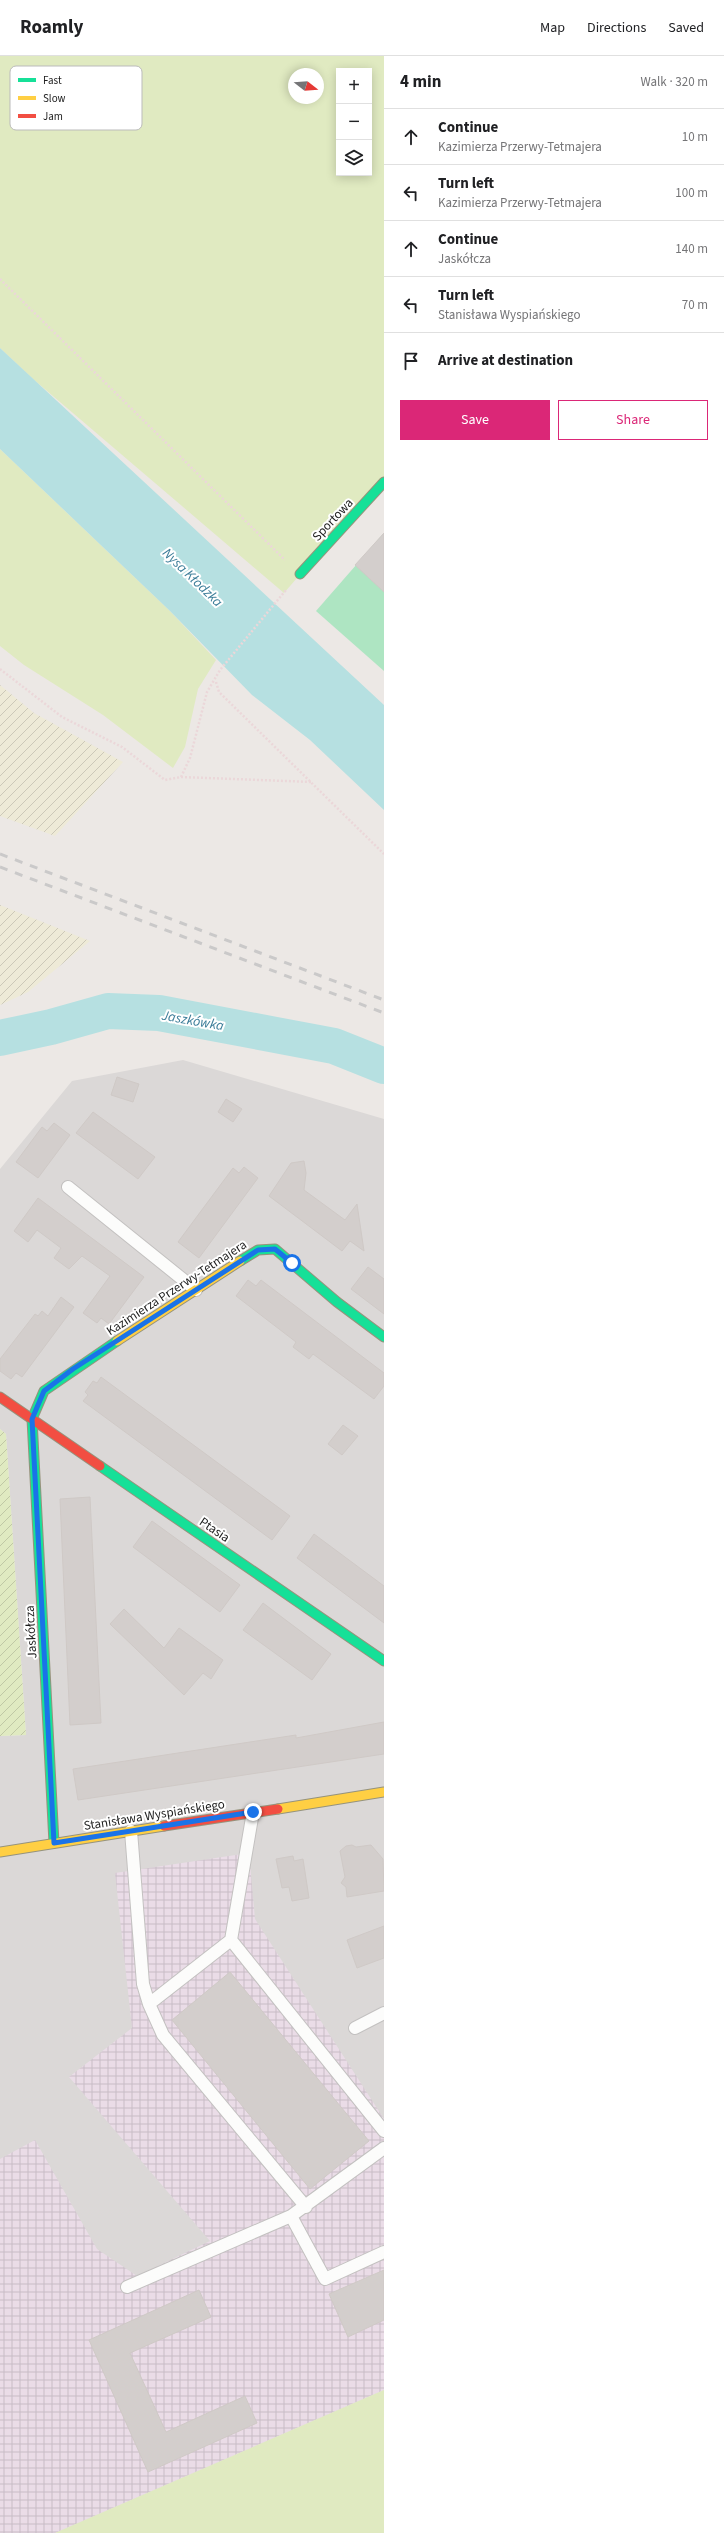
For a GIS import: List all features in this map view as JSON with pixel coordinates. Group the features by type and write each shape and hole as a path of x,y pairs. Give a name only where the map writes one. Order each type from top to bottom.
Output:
{"street":[{"name":"Sportowa","path":"300,574 384,482"},
{"name":"Kazimierza Przerwy-Tetmajera","path":"32,1419 44,1391 73,1369 258,1250 275,1249 337,1302 384,1337"},
{"name":"Ptasia","path":"0,1397 384,1661"},
{"name":"Jaskółcza","path":"32,1419 54,1843"},
{"name":"Stanisława Wyspiańskiego","path":"0,1852 384,1792"}],"lane":[{"path":"68,1187 196,1290"},
{"path":"149,2004 231,1940 253,1812"},
{"path":"131,1831 143,1984 149,2004 163,2035 306,2207"},
{"path":"231,1940 384,2131"},
{"path":"355,2028 384,2013"},
{"path":"127,2287 291,2216 306,2207 384,2148"},
{"path":"291,2216 325,2279 384,2252"}],"path":[{"path":"0,279 289,563"},
{"path":"181,777 190,758 207,692 215,681 220,670 284,593"},
{"path":"0,669 62,717 122,747 165,780 181,777 312,782"},
{"path":"215,681 219,692 384,854"}],"shaded area":[{"path":"0,685 34,713 123,762 55,836 0,816"},
{"path":"0,905 90,941 28,992 0,1005"},
{"path":"183,1060 384,1119 384,2390 55,2533 0,2533 0,1736 26,1735 6,1434 0,1429 0,1169 72,1081"},
{"path":"249,1853 255,1919 384,2119 384,2390 55,2533 0,2533 0,2159 35,2140 97,2249 137,2276 210,2241 69,2077 132,2028 115,1873"}],"green space":[{"path":"0,56 384,56 384,478 284,593 33,379 0,348"},
{"path":"0,449 170,611 216,660 198,689 185,747 173,768 103,715 24,665 0,646"},
{"path":"384,533 384,671 316,611"},
{"path":"0,1429 6,1434 26,1735 0,1736"},
{"path":"384,2390 384,2533 55,2533"}],"water":[{"name":"Nysa Kłodzka","path":"0,348 384,705 384,810 310,740 252,695 170,611 0,449"}],"building":[{"path":"384,533 384,592 355,565"},
{"path":"117,1077 139,1084 133,1102 111,1095"},
{"path":"226,1099 242,1109 233,1122 218,1112"},
{"path":"93,1112 155,1157 138,1179 76,1133"},
{"path":"54,1123 70,1135 38,1178 16,1162 42,1127 47,1131"},
{"path":"304,1161 306,1173 304,1190 345,1220 357,1204 364,1251 350,1241 342,1251 269,1196 291,1163"},
{"path":"244,1167 258,1178 199,1258 178,1242 233,1168 239,1173"},
{"path":"38,1198 144,1277 109,1324 101,1318 97,1323 83,1313 110,1276 82,1256 69,1269 54,1258 61,1248 37,1230 28,1242 14,1231"},
{"path":"368,1267 384,1279 384,1314 351,1289"},
{"path":"248,1280 256,1286 261,1280 384,1373 384,1386 374,1399 313,1354 309,1359 293,1347 296,1342 236,1296"},
{"path":"61,1297 74,1307 22,1377 16,1373 11,1379 0,1371 0,1359 35,1314 38,1316 42,1311 48,1316"},
{"path":"101,1377 290,1516 272,1540 83,1401 88,1395 85,1392 93,1381 97,1383"},
{"path":"343,1425 358,1436 342,1455 328,1444"},
{"path":"90,1497 101,1723 70,1725 60,1499"},
{"path":"152,1521 240,1585 220,1612 133,1547"},
{"path":"314,1534 384,1586 384,1623 297,1558"},
{"path":"263,1603 331,1654 312,1680 243,1630"},
{"path":"124,1609 164,1648 179,1628 223,1660 211,1679 203,1673 184,1695 110,1624"},
{"path":"384,1722 384,1754 78,1800 73,1769 296,1735 296,1738"},
{"path":"352,1845 356,1847 371,1845 383,1859 384,1891 347,1897 346,1887 341,1883 345,1877 340,1851 346,1846"},
{"path":"293,1856 294,1861 303,1859 309,1898 292,1901 289,1887 282,1888 276,1859"},
{"path":"384,1926 384,1958 357,1968 347,1940"},
{"path":"230,1972 369,2141 310,2189 172,2020"},
{"path":"384,2270 384,2320 348,2337 329,2294"},
{"path":"199,2290 211,2317 130,2353 166,2432 245,2396 257,2423 148,2472 89,2340"}],"waterway":[{"name":"Jaszkówka","path":"0,1038 51,1027 108,1011 159,1013 334,1046 384,1066"}],"railway":[{"path":"0,854 384,1000"},
{"path":"0,867 384,1013"}],"traffic: fast":[{"path":"300,574 384,482"},
{"path":"240,1261 258,1250 275,1249 337,1302 384,1337"},
{"path":"54,1843 32,1419 44,1391 117,1341"},
{"path":"100,1466 384,1661"}],"traffic: slow":[{"path":"117,1341 240,1261"},
{"path":"278,1809 384,1792"},
{"path":"0,1852 164,1826"}],"traffic: jam":[{"path":"0,1397 100,1466"},
{"path":"164,1826 278,1809"}],"route":[{"path":"253,1812 54,1843 32,1419 44,1391 73,1369 258,1250 275,1249 292,1263"}]}
